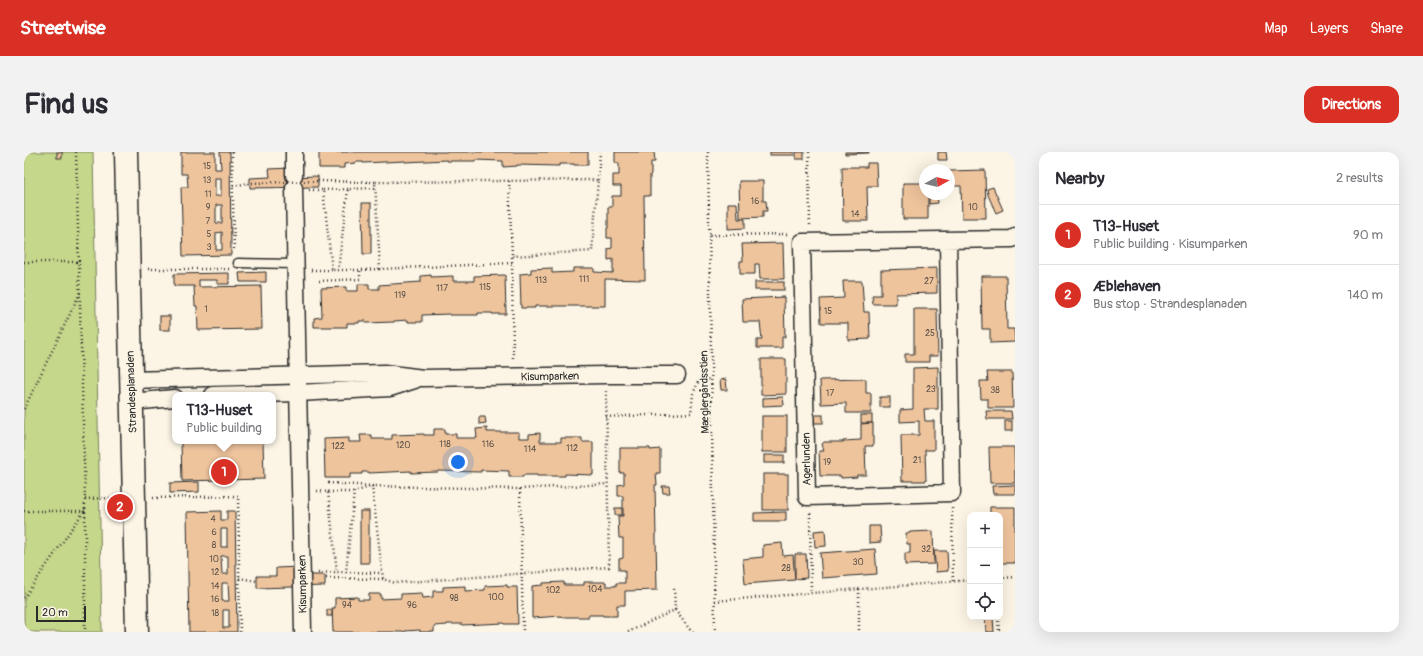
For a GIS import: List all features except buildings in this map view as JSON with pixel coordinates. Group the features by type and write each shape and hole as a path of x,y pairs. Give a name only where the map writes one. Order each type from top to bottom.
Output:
{"street":[{"name":"Strandesplanaden","path":"126,152 131,402 126,498 137,632"},
{"name":"Kisumparken","path":"294,152 303,632"},
{"path":"806,242 1012,239 1015,237"},
{"path":"948,240 952,493"},
{"name":"Agerlunden","path":"806,242 807,497 952,493"},
{"name":"Kisumparken","path":"130,380 384,373 423,378 606,375 677,376"},
{"name":"Kisumparken","path":"276,394 390,388 423,378"},
{"path":"131,402 172,398"}],"lane":[{"path":"236,266 296,264"}],"path":[{"path":"76,152 85,499 85,632"},
{"path":"232,152 234,254"},
{"path":"512,256 592,251 600,152"},
{"name":"Mæglergårdsstien","path":"708,152 715,632"},
{"path":"710,235 793,234 806,242 809,152"},
{"path":"233,186 248,183 318,181 375,182 598,180"},
{"path":"509,181 512,256 512,377"},
{"path":"375,182 380,269"},
{"path":"294,185 323,190 376,188"},
{"path":"338,270 348,189"},
{"path":"323,190 332,270"},
{"path":"24,262 79,262"},
{"path":"320,270 360,270 512,263"},
{"path":"128,269 236,266"},
{"path":"319,281 360,279 360,270"},
{"path":"24,409 80,292"},
{"path":"326,578 383,579 395,583 609,567 606,375"},
{"path":"606,417 691,413 693,394 699,380 711,379"},
{"path":"328,483 372,486 520,489 607,484"},
{"path":"300,491 354,492 372,486"},
{"path":"372,486 383,579"},
{"path":"520,489 523,632"},
{"path":"328,492 336,572"},
{"path":"346,572 354,492"},
{"path":"952,493 953,582"},
{"path":"85,499 238,496 240,632"},
{"path":"810,497 811,593"},
{"path":"24,511 84,511"},
{"path":"24,598 84,511"},
{"path":"325,573 382,573"},
{"path":"1003,578 1015,577"},
{"path":"239,578 257,582"},
{"path":"715,601 967,580"},
{"path":"674,586 675,610 691,631 695,632"},
{"path":"859,589 859,632"},
{"path":"628,632 675,610"},
{"path":"998,620 999,632"}],"green space":[{"path":"24,152 93,152 102,632 24,632"}],"place":[{"name":"T13-Huset","path":"224,472"},
{"name":"Æblehaven","path":"120,507"}]}
